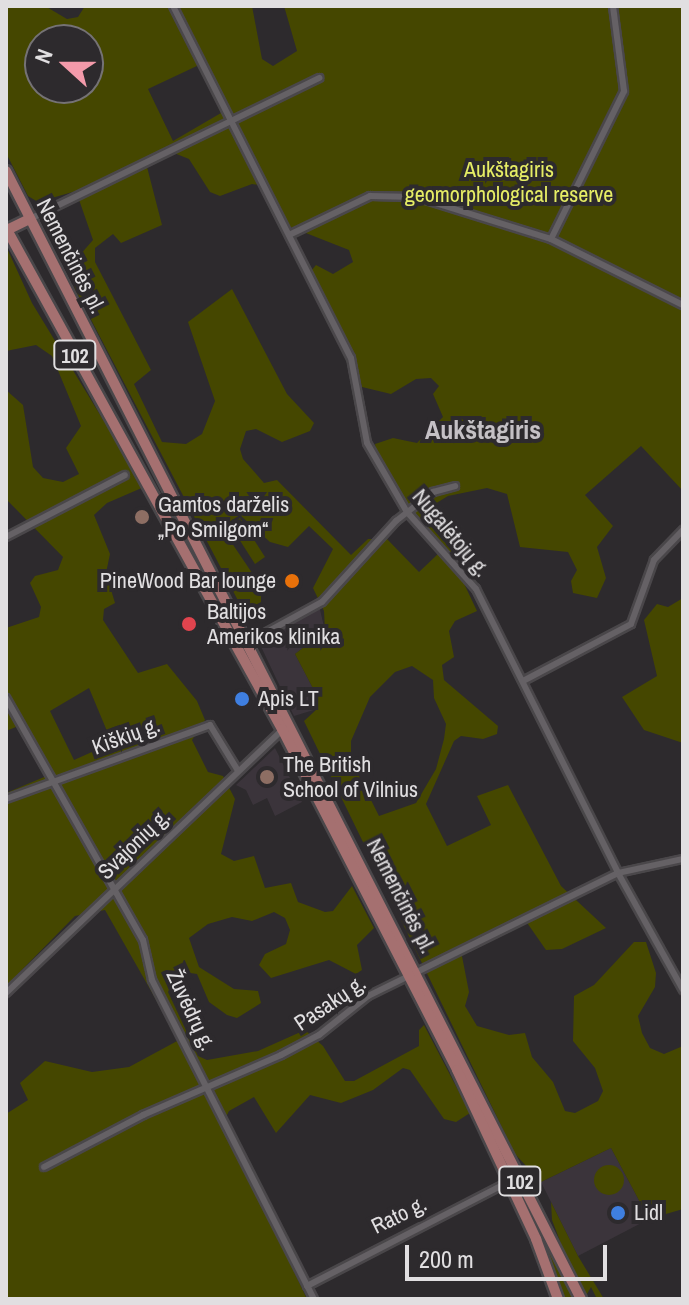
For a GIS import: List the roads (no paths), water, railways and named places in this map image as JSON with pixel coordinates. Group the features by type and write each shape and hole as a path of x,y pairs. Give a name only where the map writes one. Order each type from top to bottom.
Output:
{"main road":[{"name":"Nemenčinės pl.","path":"6,171 247,643 286,727 581,1299"},
{"path":"6,229 30,219"},
{"name":"Nemenčinės pl.","path":"6,229 286,727"},
{"name":"Nemenčinės pl.","path":"413,974 510,1181 558,1299"}],"street":[{"name":"Nugalėtojų g.","path":"175,6 228,120 351,358 363,434 407,512 467,576 618,873 683,990"},
{"path":"551,239 624,91 613,6"},
{"path":"30,219 319,78"},
{"path":"289,235 370,196 416,197 551,239 683,305"},
{"path":"125,475 132,454"},
{"path":"6,537 125,475 146,480"},
{"path":"247,643 322,602 407,512 433,492 455,486"},
{"path":"523,681 631,624 654,560 683,530"},
{"name":"Žuvėdrų g.","path":"6,698 50,783 149,953 152,980 314,1299"},
{"name":"Kiškių g.","path":"6,799 210,725 237,769"},
{"name":"Svajonių g.","path":"6,993 237,769 286,727"},
{"name":"Pasakų g.","path":"44,1167 143,1115 209,1088 319,1035 355,1004 618,873 683,859"},
{"name":"Rato g.","path":"307,1286 510,1181"}],"place":[{"name":"Gamtos darželis „Po Smilgom“","path":"142,517"},
{"name":"PineWood Bar lounge","path":"292,581"},
{"name":"Baltijos Amerikos klinika","path":"189,624"},
{"name":"Apis LT","path":"242,699"},
{"name":"The British School of Vilnius","path":"267,777"},
{"name":"Lidl","path":"618,1213"}],"district":[{"name":"Aukštagiris","path":"483,430"}],"park label":[{"name":"Aukštagiris geomorphological reserve","path":"509,182"}]}
